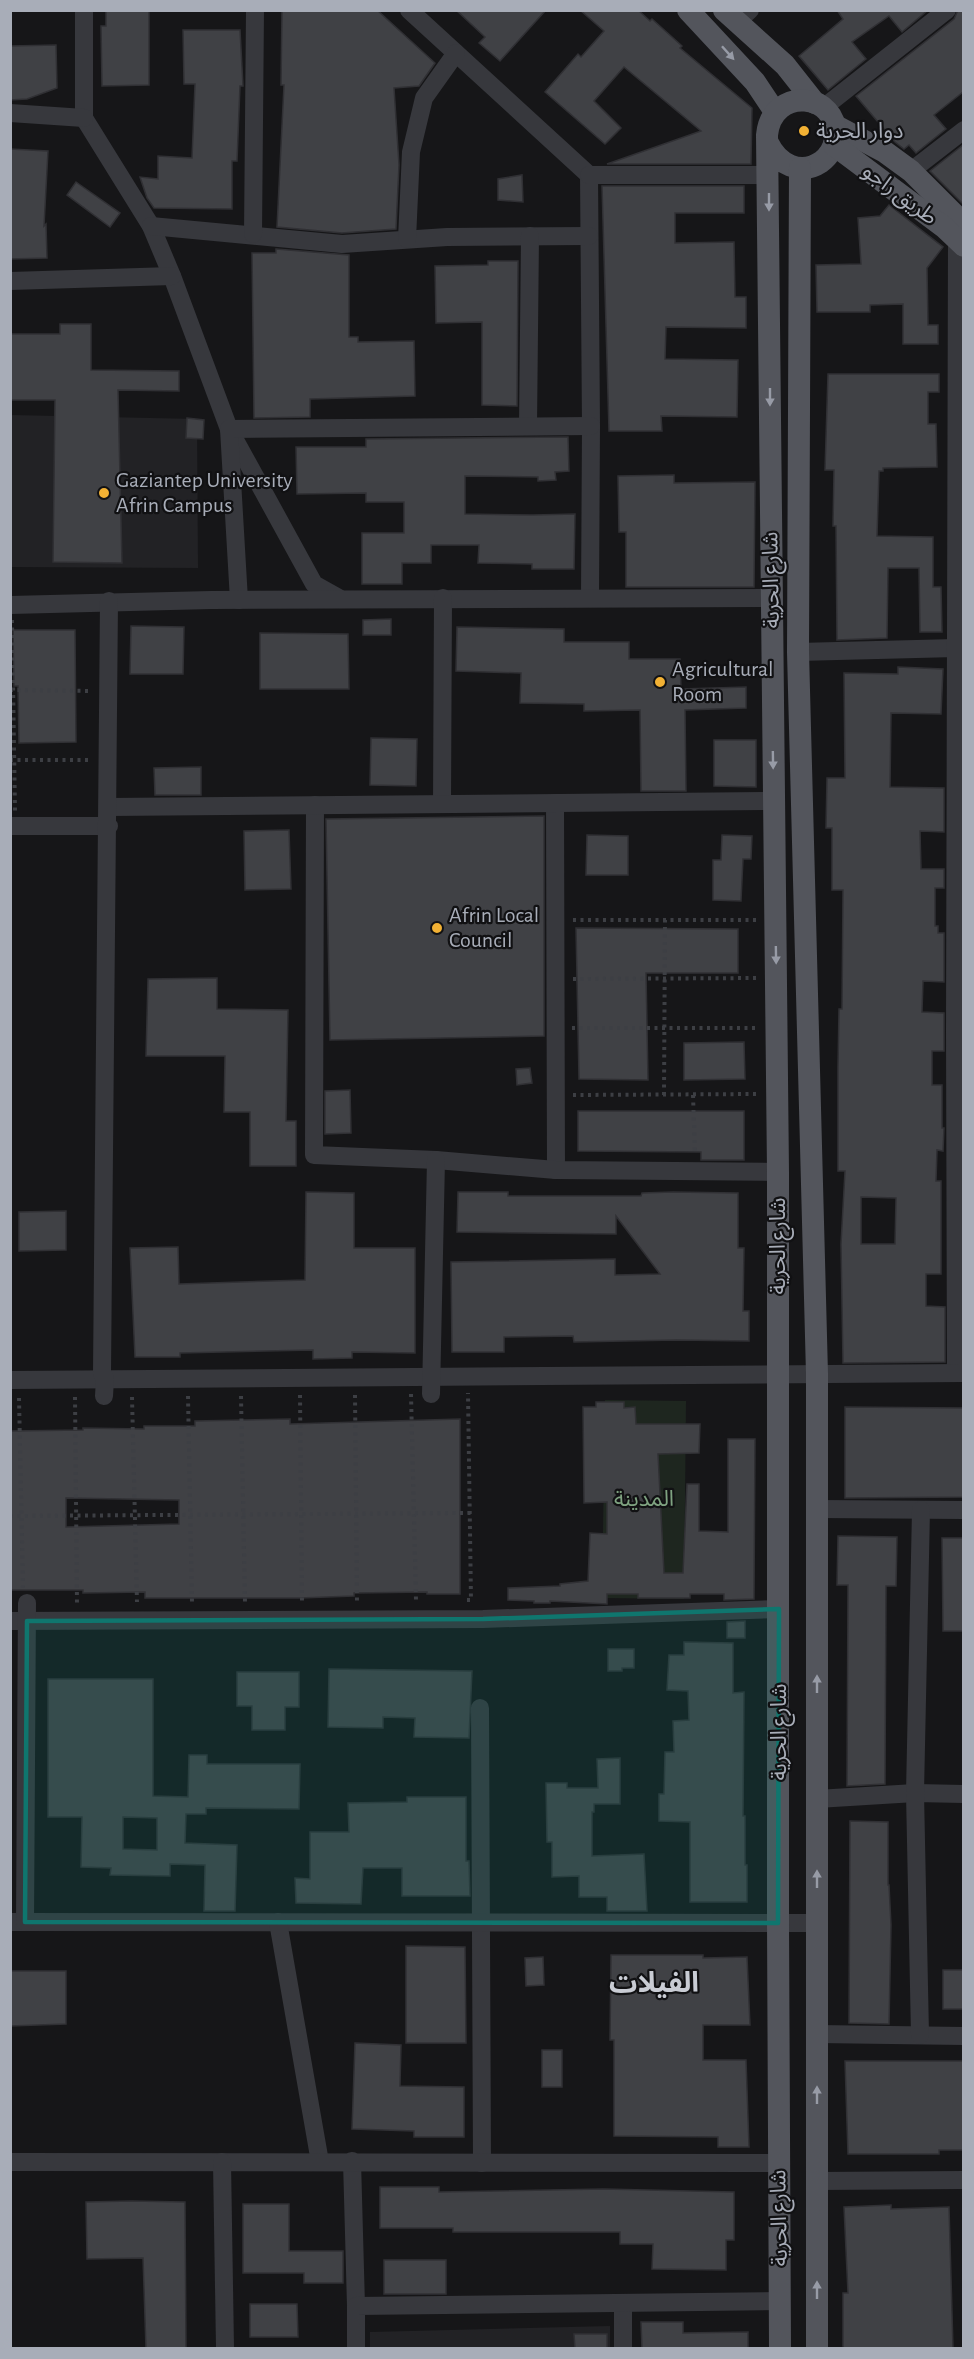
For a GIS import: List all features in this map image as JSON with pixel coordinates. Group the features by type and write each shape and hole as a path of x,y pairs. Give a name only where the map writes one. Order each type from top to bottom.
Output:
{"main road":[{"path":"688,10 754,82 775,112"},
{"name":"طريق راجو","path":"737,14 785,65 827,120 945,228 961,236"},
{"path":"793,101 827,120 824,160 816,165 800,168 779,160 768,143 768,127 775,112 783,105 793,101"},
{"name":"طريق راجو","path":"827,120 885,152 910,171 961,236"},
{"name":"شارع الحرية","path":"768,143 778,1172 780,2349"},
{"name":"شارع الحرية","path":"800,168 798,652 816,1374 817,2349"},
{"path":"770,482 798,482"},
{"path":"773,723 800,722"}],"street":[{"path":"84,10 84,118 151,226 229,429 314,584 340,599"},
{"path":"253,234 255,10"},
{"path":"409,10 589,175 768,175"},
{"path":"827,120 947,10"},
{"path":"407,239 411,153 424,99 456,53"},
{"path":"10,113 84,118"},
{"path":"910,171 963,130"},
{"path":"589,175 590,597"},
{"path":"151,226 342,244 407,239 589,236"},
{"path":"528,426 530,236"},
{"path":"10,1380 105,1388 431,1385 777,1374 960,1373 960,711 956,648 961,236"},
{"path":"10,281 172,276"},
{"path":"229,429 591,426"},
{"path":"229,429 239,600"},
{"path":"11,604 442,598 771,598"},
{"path":"442,598 442,804"},
{"path":"105,1388 102,1373 109,826 109,601"},
{"path":"798,652 956,648"},
{"path":"109,807 774,801"},
{"path":"555,803 556,1170"},
{"path":"315,805 314,1155 435,1160 556,1170 778,1172"},
{"path":"13,826 109,826"},
{"path":"431,1385 435,1160"},
{"path":"817,1509 963,1510"},
{"path":"920,2035 915,1793 921,1510"},
{"path":"779,1609 483,1619 22,1609 18,1923 817,1923"},
{"path":"480,1708 482,2163"},
{"path":"817,1799 915,1793 963,1794"},
{"path":"278,1923 320,2162"},
{"path":"817,2034 963,2036"},
{"path":"352,2161 356,2349"},
{"path":"10,2162 779,2163"},
{"path":"222,2162 225,2349"},
{"path":"817,2181 963,2180"},
{"path":"356,2306 780,2301"},
{"path":"623,2303 623,2349"}],"path":[{"path":"11,604 13,826"},
{"path":"12,690 110,691"},
{"path":"12,760 109,760"},
{"path":"556,920 758,920"},
{"path":"664,1095 665,920"},
{"path":"556,979 758,978"},
{"path":"556,1028 758,1028"},
{"path":"556,1096 758,1094"},
{"path":"693,1095 696,1170"},
{"path":"400,1394 411,1394 431,1385 470,1393 471,1600"},
{"path":"63,1396 75,1396 105,1388 132,1396 143,1396"},
{"path":"344,1394 366,1394"},
{"path":"355,1394 357,1601"},
{"path":"411,1394 416,1600"},
{"path":"176,1395 198,1395"},
{"path":"188,1395 192,1602"},
{"path":"230,1395 253,1395"},
{"path":"241,1395 245,1602"},
{"path":"288,1395 311,1395"},
{"path":"300,1395 302,1601"},
{"path":"75,1396 77,1603"},
{"path":"132,1396 137,1602"},
{"path":"10,1397 30,1397"},
{"path":"19,1397 22,1609"},
{"path":"10,1516 471,1513"}],"highlighted area":[{"path":"779,1609 778,1923 25,1922 27,1621 483,1619"}],"shaded area":[{"name":"Gaziantep University Afrin Campus","path":"11,415 197,419 198,568 11,567"},
{"path":"610,2326 610,2348 370,2348 370,2332"}],"green space":[{"name":"المدينة","path":"605,1400 686,1401 684,1599 602,1598"}],"building":[{"path":"106,10 149,10 149,85 102,86 101,26 106,26"},
{"path":"282,10 377,10 435,63 419,86 394,88 399,165 396,229 342,233 277,227 284,85 281,85"},
{"path":"456,10 546,10 500,61 479,43 485,37"},
{"path":"580,10 638,10 650,21 652,19 682,46 680,48 752,108 751,164 607,164 701,131 624,67 594,101 621,128 605,144 545,92 578,54 581,57 604,31"},
{"path":"837,10 928,10 902,32 889,16 852,42 866,59 828,90 799,56 843,19"},
{"path":"958,10 963,10 963,92 934,115 946,129 916,153 909,145 904,149 895,142 856,96 954,19"},
{"path":"183,30 240,30 243,86 240,86 237,161 232,161 232,209 154,208 147,198 140,177 158,179 158,156 192,158 195,84 184,84"},
{"path":"56,45 57,88 27,99 10,100 10,46"},
{"path":"963,145 963,204 930,171"},
{"path":"10,149 48,151 44,226 46,224 47,258 10,259"},
{"path":"522,175 523,202 498,200 498,179"},
{"path":"76,182 120,213 110,227 67,195"},
{"path":"602,186 744,186 744,213 675,213 675,243 734,242 735,297 746,297 746,328 666,327 665,359 738,360 737,417 661,416 662,431 609,431"},
{"path":"889,205 943,247 927,268 928,325 938,325 938,344 903,344 903,304 870,305 870,312 817,312 816,265 861,264 858,218 880,216"},
{"path":"276,249 349,255 349,337 358,337 358,342 414,341 415,396 310,399 310,417 254,418 252,253 276,253"},
{"path":"488,261 518,261 517,406 482,405 482,322 436,323 435,266 488,265"},
{"path":"60,324 91,324 91,370 179,371 179,391 118,390 122,563 53,562 55,400 11,400 11,334 60,334"},
{"path":"828,374 939,374 939,392 928,392 928,424 936,424 937,467 883,468 883,471 879,471 877,536 933,537 933,587 941,587 942,632 920,632 919,568 888,568 887,638 837,640 836,526 833,526 834,470 825,470"},
{"path":"187,418 204,420 203,439 186,438"},
{"path":"568,437 569,471 555,472 556,480 538,481 538,477 465,476 465,514 575,514 574,569 532,569 532,564 478,563 479,545 431,545 431,563 402,563 402,584 362,584 362,533 404,533 404,502 366,502 366,493 297,494 296,447 366,447 366,439"},
{"path":"674,475 674,483 755,482 754,587 626,587 626,532 619,532 618,476"},
{"path":"391,619 391,635 363,635 363,620"},
{"path":"131,626 184,627 183,674 130,674"},
{"path":"457,627 564,629 564,642 629,642 629,659 680,659 681,689 746,687 746,708 685,710 686,791 641,791 640,710 584,711 584,704 520,703 521,673 456,671"},
{"path":"13,630 75,630 76,742 19,743 18,686 14,686"},
{"path":"260,633 348,634 349,689 260,689"},
{"path":"898,667 943,669 941,714 891,713 890,787 944,788 944,832 920,831 921,869 944,869 944,888 935,888 935,926 938,926 938,933 944,933 944,982 923,981 922,1012 944,1013 944,1051 932,1051 932,1085 942,1085 942,1128 944,1128 943,1151 937,1150 936,1181 941,1181 941,1274 926,1274 926,1306 945,1307 945,1362 843,1363 841,1244 845,1171 838,1171 838,1066 839,1009 842,1009 843,890 832,890 832,828 826,828 827,778 845,778 844,673 898,674","holes":["861,1197 896,1198 895,1244 861,1244"]},
{"path":"371,738 417,739 416,786 370,785"},
{"path":"714,740 756,740 756,787 714,786"},
{"path":"201,767 201,795 155,795 154,768"},
{"name":"Afrin Local Council","path":"544,816 544,1036 330,1040 326,819"},
{"path":"289,830 291,889 245,890 244,831"},
{"path":"587,835 628,836 628,875 586,875"},
{"path":"722,835 752,836 751,859 743,859 741,901 713,900 713,860 721,860"},
{"path":"576,928 738,929 738,973 646,973 648,1080 579,1079"},
{"path":"217,978 217,1009 288,1010 286,1121 296,1121 296,1166 250,1166 250,1112 224,1112 225,1056 146,1056 148,979"},
{"path":"744,1042 745,1079 684,1080 684,1043"},
{"path":"530,1068 532,1083 517,1085 516,1069"},
{"path":"350,1090 351,1133 325,1134 325,1091"},
{"path":"578,1111 744,1111 744,1160 701,1160 701,1152 578,1151"},
{"path":"306,1192 354,1193 354,1248 415,1248 415,1353 352,1352 352,1358 313,1359 313,1350 180,1353 180,1357 135,1357 130,1248 178,1247 179,1284 305,1280"},
{"path":"458,1192 508,1192 508,1196 641,1196 642,1193 673,1192 738,1193 738,1248 744,1248 743,1311 749,1311 749,1341 574,1342 573,1336 504,1337 504,1352 452,1352 451,1262 615,1259 615,1275 660,1274 616,1216 616,1234 457,1232"},
{"path":"66,1211 66,1250 19,1251 19,1212"},
{"path":"596,1402 624,1402 624,1408 635,1407 636,1424 700,1424 699,1453 658,1454 664,1573 683,1573 687,1484 699,1484 699,1531 728,1532 728,1439 755,1439 754,1599 724,1600 724,1594 690,1594 690,1598 638,1598 638,1594 607,1594 607,1604 550,1601 550,1603 534,1603 534,1601 508,1600 508,1588 560,1586 560,1584 588,1581 590,1533 607,1534 607,1502 584,1503 583,1407 596,1407"},
{"path":"845,1407 963,1408 963,1497 845,1498"},
{"path":"290,1419 290,1424 460,1419 460,1594 427,1594 427,1592 354,1593 354,1596 300,1598 145,1598 145,1592 83,1593 83,1590 10,1590 10,1431 83,1430 83,1428 144,1429 144,1426 195,1426 195,1421","holes":["66,1498 179,1500 179,1524 66,1527"]},
{"path":"838,1536 897,1537 896,1586 886,1586 885,1784 847,1786 848,1585 837,1585"},
{"path":"942,1538 963,1538 963,1631 943,1631"},
{"path":"745,1621 745,1638 727,1638 727,1622"},
{"path":"684,1642 733,1643 733,1693 744,1692 743,1816 745,1816 747,1902 690,1902 690,1822 659,1821 659,1794 664,1794 665,1752 674,1752 673,1721 689,1720 688,1691 667,1690 669,1655 684,1655"},
{"path":"608,1649 634,1649 634,1668 608,1671"},
{"path":"329,1669 472,1671 469,1738 414,1737 415,1718 383,1717 383,1728 328,1727"},
{"path":"237,1672 299,1672 299,1707 285,1707 285,1730 252,1730 252,1706 237,1706"},
{"path":"48,1679 153,1679 153,1796 188,1797 189,1755 207,1755 207,1764 300,1764 299,1809 206,1808 206,1814 186,1814 185,1843 237,1845 235,1911 204,1911 205,1865 170,1864 170,1876 110,1875 111,1868 81,1867 82,1817 48,1817","holes":["123,1817 157,1818 157,1850 123,1849"]},
{"path":"620,1758 620,1804 594,1804 592,1856 644,1854 647,1911 607,1911 607,1897 579,1897 579,1876 552,1877 552,1842 547,1842 546,1783 567,1783 567,1788 598,1788 597,1759"},
{"path":"407,1797 466,1797 466,1861 469,1861 470,1896 402,1896 402,1868 363,1868 361,1904 296,1903 295,1878 310,1879 310,1832 349,1832 348,1803 407,1802"},
{"path":"850,1821 888,1822 888,1885 891,1925 889,2024 849,2023"},
{"path":"406,1946 465,1947 466,2043 406,2043"},
{"path":"611,1955 747,1957 750,2025 703,2025 703,2060 746,2060 749,2147 718,2147 718,2137 614,2136 614,2040 610,2040"},
{"path":"543,1957 544,1985 526,1986 525,1958"},
{"path":"943,1970 963,1970 963,2009 943,2009"},
{"path":"10,1971 66,1971 66,2024 10,2026"},
{"path":"355,2043 401,2045 400,2086 464,2087 464,2137 414,2137 414,2131 352,2129"},
{"path":"542,2050 562,2050 562,2087 542,2087"},
{"path":"845,2061 963,2061 963,2150 939,2150 939,2154 848,2154"},
{"path":"380,2187 439,2187 439,2192 604,2189 734,2192 734,2240 726,2240 726,2270 652,2269 653,2244 620,2244 620,2232 453,2232 453,2228 380,2228"},
{"path":"86,2202 185,2202 186,2349 146,2349 143,2258 87,2259"},
{"path":"243,2204 289,2204 289,2251 343,2251 343,2283 304,2283 304,2273 243,2273"},
{"path":"891,2205 891,2209 949,2207 953,2348 844,2349 843,2293 848,2293 844,2207"},
{"path":"384,2260 446,2260 446,2294 384,2294"},
{"path":"250,2304 297,2304 298,2337 250,2337"},
{"path":"641,2322 683,2322 683,2333 748,2332 748,2349 642,2349"},
{"path":"574,2334 607,2334 607,2349 575,2349"}],"place":[{"name":"دوار الحرية","path":"804,131"},
{"name":"Gaziantep University Afrin Campus","path":"104,493"},
{"name":"Agricultural Room","path":"660,682"},
{"name":"Afrin Local Council","path":"437,928"}],"district":[{"name":"الفيلات","path":"654,1984"}]}
